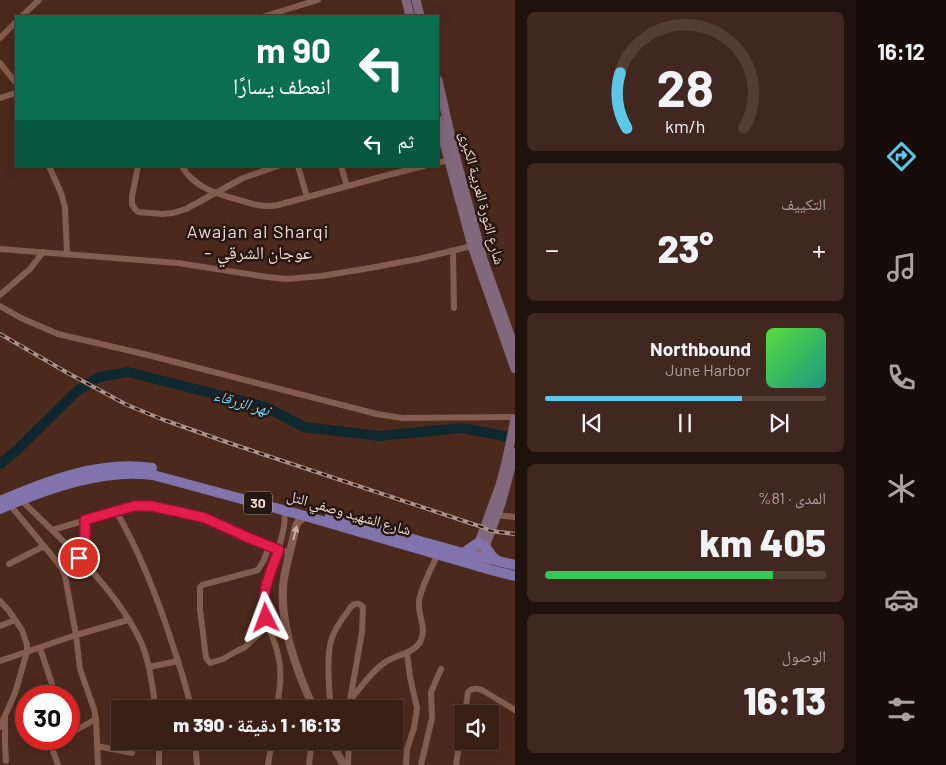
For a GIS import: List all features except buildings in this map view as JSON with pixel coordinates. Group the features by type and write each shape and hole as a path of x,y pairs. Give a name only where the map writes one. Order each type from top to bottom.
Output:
{"main road":[{"path":"406,0 410,15"},
{"path":"416,0 420,15"},
{"name":"شارع الثورة العربية الكبرى","path":"439,84 454,151 483,259 515,349"},
{"name":"شارع الثورة العربية الكبرى","path":"439,124 472,246 515,369"},
{"path":"463,553 482,544 497,514 508,479 515,418"},
{"path":"477,561 512,451"},
{"name":"شارع الشهيد وصفي التل","path":"3,505 38,485 74,474 123,466 142,467 276,501 463,553 477,561 515,576"},
{"name":"شارع الشهيد وصفي التل","path":"3,505 53,488 91,478 118,475 153,475 438,554 515,565"},
{"path":"482,544 499,562"}],"street":[{"path":"23,15 39,0"},
{"path":"268,15 318,0"},
{"path":"0,38 15,23"},
{"path":"0,63 15,83"},
{"path":"0,98 15,92"},
{"path":"439,163 448,160"},
{"path":"49,167 64,200 66,254"},
{"path":"138,167 132,204 138,212 162,214 179,211 243,178 275,167"},
{"path":"182,167 192,179 215,194 266,207 420,167"},
{"path":"298,167 307,197"},
{"path":"341,167 347,186"},
{"path":"385,167 388,175"},
{"path":"0,250 178,263 287,279 361,270 453,252 472,246"},
{"path":"0,295 30,269 43,252"},
{"path":"453,252 454,308"},
{"path":"0,306 58,334 377,414 402,418 515,418"},
{"path":"21,500 110,592 141,642 149,668 154,700"},
{"path":"3,505 44,546 58,563 65,576 80,669 96,718 98,765"},
{"path":"52,530 138,506 151,506 212,521 268,546 290,553"},
{"path":"278,700 280,665 278,653 266,618 263,599 279,550 285,516 283,510"},
{"path":"116,512 134,544 146,571 166,623 189,700"},
{"path":"497,514 515,518"},
{"path":"305,516 301,518 296,526 283,587 283,610 286,632 300,676 310,700"},
{"path":"79,558 85,539 85,520"},
{"path":"9,564 44,546"},
{"path":"268,546 264,560 258,570 200,587 200,609 206,658 210,663 229,656 269,627 285,622"},
{"path":"350,700 382,664 407,652 421,641 423,635 419,602 428,575 438,554"},
{"path":"0,601 9,610 22,630 27,645 27,652 15,693 0,727"},
{"path":"330,700 329,678 332,638 350,607 358,603 363,607 362,632 350,700"},
{"path":"0,626 15,620"},
{"path":"0,661 76,635 128,620"},
{"path":"40,648 52,685"},
{"path":"406,765 407,749 414,728 417,708 407,652"},
{"path":"149,668 178,661"},
{"path":"421,765 432,718 433,686 441,669"},
{"path":"466,705 468,692 477,688 515,710"},
{"path":"3,718 8,763"},
{"path":"80,727 96,718"},
{"path":"98,746 132,754"},
{"path":"52,750 58,765"},
{"path":"159,750 159,765"},
{"path":"196,750 197,765"},
{"path":"268,765 270,750"},
{"path":"309,765 311,750"},
{"path":"335,750 346,765"},
{"path":"337,750 338,755"},
{"path":"346,765 348,750"},
{"path":"456,765 458,750"},
{"path":"0,754 8,763"}],"waterway":[{"name":"نهر الزرقاء","path":"0,464 16,451 77,391 99,377 128,372 266,407 304,427 379,436 462,428 515,438"}],"railway":[{"path":"0,334 127,405 164,420 491,531 515,534"}],"district":[{"name":"Awajan al Sharqi - عوجان الشرقي","path":"258,242"}],"route":[{"path":"79,558 85,539 85,520 134,506 163,508 205,518 279,550 263,599 266,618"}]}
